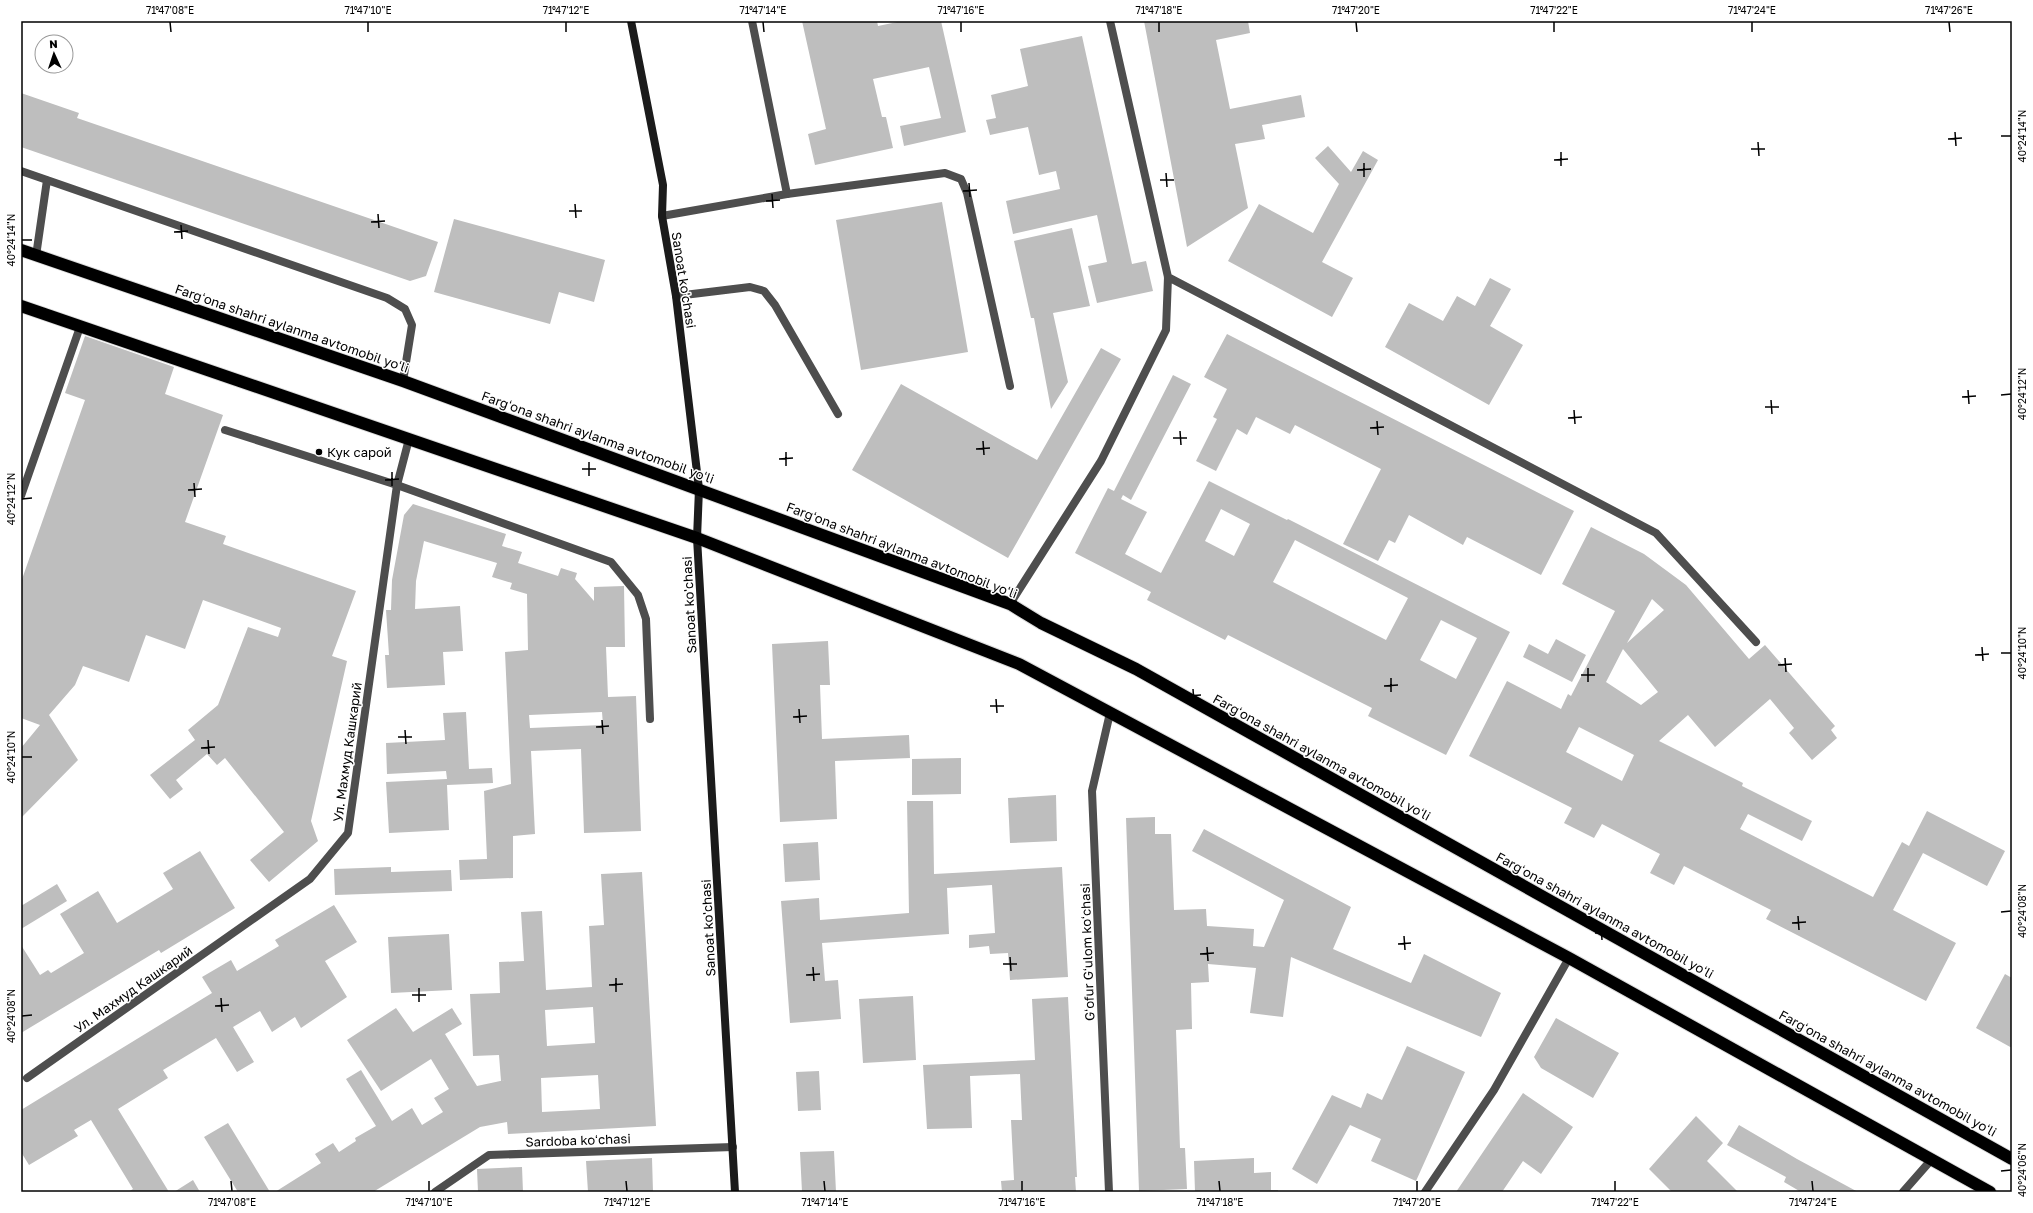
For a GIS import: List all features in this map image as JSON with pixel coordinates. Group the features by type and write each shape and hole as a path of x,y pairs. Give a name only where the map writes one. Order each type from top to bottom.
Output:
{"highway":[{"name":"Fargʻona shahri aylanma avtomobil yoʻli","path":"21,250 403,381 1010,604 1041,623 1143,673 2012,1159"},
{"path":"21,306 697,538 1019,664 1569,958 1990,1192"}],"main road":[{"name":"Sanoat ko'chasi","path":"631,21 663,185 662,216 676,296 699,489 697,538 735,1192"}],"street":[{"path":"752,21 787,194"},
{"path":"1010,604 1101,461 1166,330 1168,277 1110,21"},
{"path":"21,171 387,298 405,309 412,325 403,381"},
{"path":"662,216 787,194 945,173 961,179 967,193 1010,386"},
{"path":"36,256 47,180"},
{"path":"1168,277 1656,533 1756,642"},
{"path":"676,296 750,286 764,291 775,305 838,414"},
{"path":"21,496 80,327"},
{"path":"225,430 397,485 611,562 638,595 646,619 650,719"},
{"name":"Ул. Махмуд Кашкарий","path":"27,1078 310,879 348,834 397,485 409,439"},
{"name":"Gʻofur Gʻulom koʻchasi","path":"1108,1192 1092,791 1110,713"},
{"path":"1425,1192 1494,1090 1569,958"},
{"name":"Sardoba koʻchasi","path":"435,1192 489,1155 733,1147"},
{"path":"1903,1192 1932,1159"}],"building":[{"path":"802,21 877,21 878,26 902,21 941,21 966,132 904,146 900,126 941,118 929,67 873,79 882,117 886,117 893,148 815,165 808,134 826,129"},
{"path":"1144,21 1248,21 1250,33 1216,40 1230,109 1301,95 1305,117 1262,125 1265,139 1235,144 1248,208 1187,247"},
{"path":"1082,36 1132,264 1146,261 1153,291 1097,303 1088,266 1107,262 1097,215 1013,234 1006,201 1060,189 1056,171 1039,175 1028,127 990,135 986,120 996,118 991,95 1028,86 1020,49"},
{"path":"21,93 79,113 77,118 438,242 426,276 410,281 21,147"},
{"path":"1328,146 1351,172 1363,151 1378,160 1322,262 1353,278 1332,317 1228,261 1259,204 1313,233 1339,184 1315,158"},
{"path":"942,202 968,352 861,370 836,220"},
{"path":"454,219 605,260 594,302 559,292 550,324 434,292"},
{"path":"1072,228 1090,306 1053,313 1068,382 1051,409 1034,318 1031,318 1014,241"},
{"path":"1490,278 1511,289 1490,326 1523,345 1489,405 1385,347 1409,303 1443,321 1457,296 1475,306"},
{"path":"1227,334 1574,511 1541,575 1467,537 1463,545 1409,515 1395,543 1389,540 1378,561 1343,544 1381,469 1295,425 1290,434 1256,417 1247,435 1237,429 1216,471 1196,461 1217,419 1213,417 1227,389 1204,377"},
{"path":"85,336 174,367 165,394 223,415 185,522 226,536 223,544 356,591 332,656 347,661 311,821 318,841 269,882 250,860 284,832 225,758 217,765 207,754 176,780 183,789 170,799 150,775 195,740 188,730 218,705 248,627 278,637 281,628 203,600 185,649 146,635 129,682 83,666 75,685 49,715 78,760 21,818 21,748 40,725 21,718 21,582 85,400 65,393"},
{"path":"1101,348 1121,359 1008,558 852,470 901,384 1037,460"},
{"path":"1173,375 1191,384 1131,500 1123,495 1121,499 1147,512 1125,554 1161,573 1209,481 1287,520 1288,519 1510,632 1446,755 1368,716 1372,708 1228,635 1225,640 1147,600 1151,592 1075,553 1108,488 1114,491","holes":["1221,509 1250,524 1234,556 1205,541","1295,540 1408,598 1386,640 1273,582","1441,620 1477,638 1456,679 1420,660"]},
{"path":"413,504 506,534 502,546 522,552 518,563 558,576 561,568 577,573 575,579 594,601 594,587 624,586 625,647 606,647 608,697 636,696 641,831 584,833 581,749 531,751 535,834 513,836 513,878 460,880 459,860 487,859 484,791 511,784 505,652 528,650 527,594 510,589 512,583 492,577 497,563 424,541 416,581 415,609 460,606 463,651 443,652 445,685 387,688 385,655 389,655 386,610 391,610 392,580 404,515","holes":["602,712 603,725 530,728 529,715"]},
{"path":"1591,527 1644,554 1686,585 1749,659 1765,645 1835,726 1831,730 1837,738 1812,760 1789,733 1794,728 1770,699 1715,747 1688,715 1659,741 1743,783 1742,786 1812,821 1802,841 1748,814 1740,829 1873,897 1902,842 1909,846 1927,811 2005,851 1987,886 1923,853 1893,910 1956,943 1926,1001 1766,919 1771,910 1684,866 1674,885 1650,873 1660,854 1602,824 1594,838 1564,823 1572,808 1469,756 1507,681 1561,709 1568,694 1571,696 1615,611 1562,584","holes":["1652,599 1664,610 1627,643","1623,649 1658,692 1641,705 1606,682","1579,727 1634,755 1622,781 1566,752"]},
{"path":"1556,639 1586,655 1572,682 1523,657 1529,644 1548,654"},
{"path":"828,641 830,685 820,685 822,739 909,735 910,758 835,761 837,819 780,822 772,644"},
{"path":"466,712 469,769 492,768 493,783 447,785 449,830 389,833 386,782 447,779 446,771 387,774 386,743 445,740 443,713"},
{"path":"961,758 961,794 912,795 912,759"},
{"path":"1056,795 1057,841 1010,843 1008,798"},
{"path":"907,801 933,801 934,874 1062,867 1068,977 1010,980 1008,953 990,954 989,946 969,948 969,935 995,933 992,885 947,888 949,934 822,943 825,981 838,980 841,1019 790,1023 781,901 819,898 820,920 909,913"},
{"path":"1155,817 1155,834 1171,834 1174,910 1206,909 1207,926 1254,929 1253,946 1264,947 1284,900 1192,851 1204,829 1351,907 1333,949 1411,983 1424,954 1501,993 1481,1037 1291,957 1283,1017 1250,1013 1256,968 1208,964 1209,982 1191,983 1192,1029 1176,1030 1180,1148 1185,1148 1187,1189 1139,1191 1126,818"},
{"path":"818,842 820,880 785,882 783,844"},
{"path":"200,851 235,908 161,953 159,950 21,1033 21,945 40,975 48,970 51,973 84,953 60,914 98,891 117,923 173,889 163,873"},
{"path":"391,867 391,872 451,870 452,891 335,895 334,869"},
{"path":"642,872 656,1126 508,1134 507,1122 480,1127 373,1192 275,1192 321,1163 315,1154 333,1143 339,1152 356,1141 355,1138 376,1126 346,1079 361,1070 392,1121 412,1108 422,1125 443,1112 434,1098 449,1089 431,1059 381,1091 347,1040 396,1008 413,1032 452,1008 462,1024 445,1034 477,1086 501,1081 499,1055 473,1056 470,994 500,993 499,962 524,961 521,912 542,911 546,990 592,987 589,926 604,925 601,874","holes":["593,1007 595,1043 547,1046 545,1010","598,1075 600,1109 542,1112 541,1078"]},
{"path":"57,884 67,901 21,929 21,906"},
{"path":"334,905 357,942 325,961 347,997 301,1028 295,1017 272,1032 260,1011 233,1027 254,1062 237,1072 216,1038 163,1070 168,1078 118,1109 169,1192 128,1192 133,1189 91,1120 74,1130 78,1136 29,1165 21,1152 21,1110 212,993 202,977 231,960 237,971 279,946 275,940"},
{"path":"449,934 452,990 391,993 388,937"},
{"path":"2005,974 2012,978 2012,1048 1976,1028"},
{"path":"913,996 916,1060 863,1063 859,999"},
{"path":"1068,997 1077,1177 1075,1177 1076,1192 1002,1192 1001,1181 1014,1180 1011,1120 1022,1120 1020,1074 970,1076 972,1128 927,1129 923,1065 1035,1060 1032,999"},
{"path":"1556,1018 1619,1053 1593,1098 1541,1068 1534,1057"},
{"path":"1407,1046 1465,1072 1416,1181 1371,1161 1381,1139 1350,1125 1317,1184 1292,1169 1332,1095 1361,1108 1367,1093 1382,1100"},
{"path":"819,1071 821,1110 798,1111 796,1072"},
{"path":"1523,1093 1573,1127 1541,1174 1523,1161 1502,1192 1456,1192"},
{"path":"1696,1116 1723,1143 1707,1161 1738,1192 1672,1192 1649,1169"},
{"path":"228,1123 270,1192 238,1192 204,1137"},
{"path":"1739,1125 1858,1192 1801,1192 1784,1182 1786,1177 1727,1145"},
{"path":"834,1151 836,1192 802,1192 800,1152"},
{"path":"652,1158 653,1192 588,1192 586,1161"},
{"path":"1254,1158 1254,1173 1271,1172 1271,1190 1278,1190 1278,1192 1195,1192 1194,1161"},
{"path":"522,1167 523,1192 478,1192 477,1169"},
{"path":"193,1180 200,1192 174,1192"}],"place":[{"name":"Кук сарой","path":"319,452"}]}
